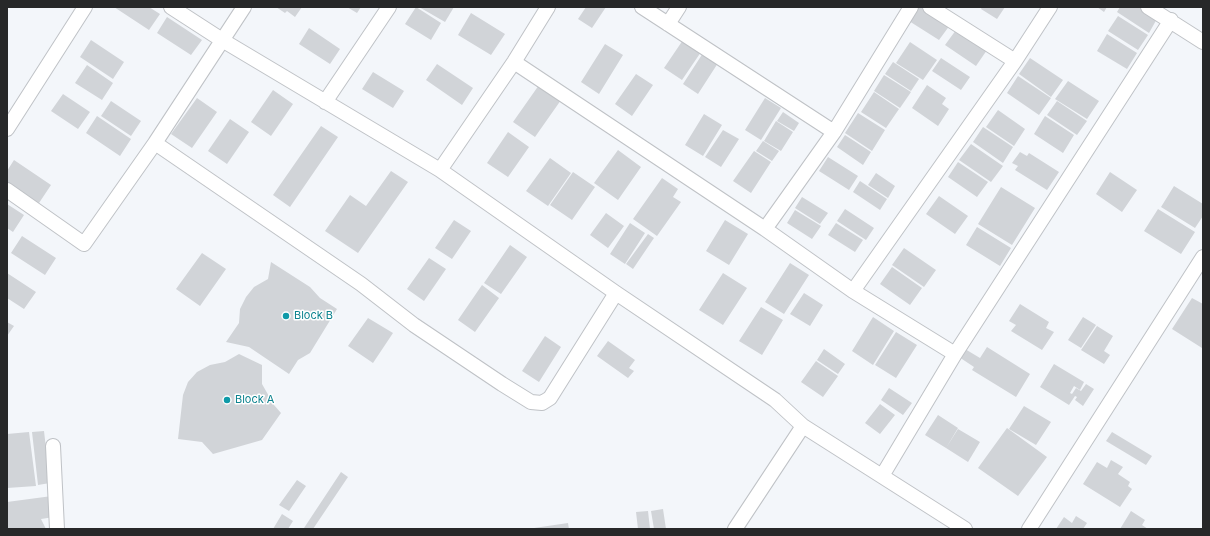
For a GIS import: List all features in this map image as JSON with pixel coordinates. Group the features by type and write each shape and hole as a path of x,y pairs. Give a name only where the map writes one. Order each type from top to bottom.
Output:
{"street":[{"path":"7,129 85,7"},
{"path":"171,7 222,40 440,170 616,293 775,400 803,426 964,529"},
{"path":"7,190 84,244 155,143 244,7"},
{"path":"325,102 389,7"},
{"path":"440,170 514,62 548,7"},
{"path":"642,7 834,132"},
{"path":"668,24 679,7"},
{"path":"765,229 834,132 912,7"},
{"path":"930,7 1015,61"},
{"path":"853,291 1015,61 1050,7"},
{"path":"1148,7 1172,20 1203,42"},
{"path":"882,476 955,354 1172,20"},
{"path":"514,62 765,229 853,291 955,354"},
{"path":"155,143 361,284 414,325 531,402 542,403 550,398 616,293"},
{"path":"1029,529 1203,257"},
{"path":"735,529 803,426"},
{"path":"53,446 58,529"}],"building":[{"path":"114,7 149,7 160,14 149,30"},
{"path":"276,7 302,7 295,17 287,11 285,13"},
{"path":"347,7 361,7 357,13"},
{"path":"416,7 441,23 431,40 405,24"},
{"path":"419,7 454,7 445,22"},
{"path":"586,7 606,7 592,28 578,19"},
{"path":"919,7 923,7 950,25 939,40 909,21"},
{"path":"982,7 1005,7 997,19 981,9"},
{"path":"1097,7 1107,7 1104,12"},
{"path":"1120,7 1142,7 1158,17 1149,33 1117,12"},
{"path":"471,13 505,34 491,55 458,35"},
{"path":"1118,16 1148,35 1138,50 1108,31"},
{"path":"167,17 202,40 191,55 157,33"},
{"path":"309,28 340,49 330,64 299,44"},
{"path":"956,30 987,50 976,66 945,45"},
{"path":"1107,34 1137,53 1127,69 1097,51"},
{"path":"91,40 124,62 113,79 80,57"},
{"path":"683,40 701,52 682,80 664,68"},
{"path":"910,42 937,60 923,80 896,63"},
{"path":"605,44 623,55 599,94 581,82"},
{"path":"703,53 718,63 698,94 683,84"},
{"path":"941,58 970,77 961,90 932,71"},
{"path":"1030,58 1063,80 1051,97 1019,74"},
{"path":"893,62 919,79 911,91 885,74"},
{"path":"437,64 473,88 462,105 426,80"},
{"path":"87,65 113,83 102,100 75,83"},
{"path":"373,72 404,91 393,108 362,89"},
{"path":"636,74 653,85 632,116 615,104"},
{"path":"884,75 911,92 900,108 874,91"},
{"path":"1018,76 1051,98 1039,115 1007,93"},
{"path":"1068,81 1099,101 1087,119 1055,99"},
{"path":"539,85 561,100 535,137 513,122"},
{"path":"927,85 946,98 942,104 949,109 938,126 912,108"},
{"path":"273,90 293,104 271,136 251,122"},
{"path":"874,92 899,109 886,128 861,112"},
{"path":"63,94 90,112 78,129 51,111"},
{"path":"197,98 217,112 192,148 171,134"},
{"path":"765,98 781,108 761,140 745,130"},
{"path":"111,101 141,121 131,136 101,116"},
{"path":"1057,101 1087,121 1077,135 1047,115"},
{"path":"998,110 1025,129 1014,146 986,127"},
{"path":"783,112 799,123 794,131 777,121"},
{"path":"858,113 885,130 872,151 845,133"},
{"path":"704,114 722,125 703,156 685,145"},
{"path":"97,116 131,139 120,156 86,133"},
{"path":"1045,116 1074,135 1063,153 1034,134"},
{"path":"230,119 249,132 227,164 208,151"},
{"path":"776,121 793,132 781,151 764,141"},
{"path":"321,126 338,137 290,207 273,195"},
{"path":"983,127 1013,147 1003,163 973,142"},
{"path":"723,130 739,139 721,167 705,157"},
{"path":"508,132 529,147 508,177 487,163"},
{"path":"845,135 871,152 863,165 837,147"},
{"path":"763,141 779,151 772,161 756,151"},
{"path":"971,144 1003,166 991,182 959,160"},
{"path":"618,150 641,167 618,200 594,183"},
{"path":"754,151 771,162 751,193 733,181"},
{"path":"1020,152 1027,156 1029,153 1059,172 1047,190 1015,170 1018,166 1012,163"},
{"path":"828,157 858,176 849,190 819,171"},
{"path":"550,158 571,173 548,206 526,191"},
{"path":"14,160 51,185 37,206 7,186 7,171"},
{"path":"958,162 988,182 977,197 948,177"},
{"path":"391,171 408,182 358,253 325,231 350,195 366,206"},
{"path":"573,172 595,187 572,220 550,205"},
{"path":"1110,172 1137,190 1122,212 1096,194"},
{"path":"876,173 895,186 888,198 868,185"},
{"path":"662,178 678,189 673,197 681,202 657,236 633,219"},
{"path":"860,181 887,199 880,210 853,192"},
{"path":"1174,186 1203,204 1203,216 1195,228 1161,207"},
{"path":"1001,187 1035,208 1012,245 978,224"},
{"path":"939,196 968,216 955,234 926,214"},
{"path":"802,197 828,213 820,224 795,208"},
{"path":"7,204 24,215 13,232 7,228"},
{"path":"845,209 874,228 866,240 837,221"},
{"path":"1158,209 1195,232 1181,254 1144,231"},
{"path":"795,210 821,226 812,239 787,223"},
{"path":"606,213 624,226 608,248 590,235"},
{"path":"454,220 471,231 452,259 435,248"},
{"path":"725,220 748,234 729,265 706,251"},
{"path":"630,223 645,233 625,264 610,254"},
{"path":"836,223 863,240 855,252 828,235"},
{"path":"977,227 1011,248 1000,266 966,245"},
{"path":"648,234 654,238 633,269 626,264"},
{"path":"22,236 56,258 45,275 11,253"},
{"path":"510,245 527,257 501,294 484,283"},
{"path":"904,248 936,270 924,287 892,265"},
{"path":"202,253 226,269 200,306 176,289"},
{"path":"429,258 446,269 424,301 407,289"},
{"name":"Block B","path":"271,262 310,287 320,298 337,309 310,353 298,360 289,374 249,347 226,342 239,323 240,309 246,297 254,287 268,279"},
{"path":"790,263 809,275 784,314 765,302"},
{"path":"892,267 922,288 910,305 880,284"},
{"path":"7,273 36,292 24,309 7,298"},
{"path":"723,273 747,288 723,325 699,310"},
{"path":"482,285 499,298 475,332 458,320"},
{"path":"804,293 823,305 810,326 790,314"},
{"path":"1192,298 1203,304 1202,348 1172,329"},
{"path":"1020,304 1049,322 1046,328 1054,332 1042,350 1011,331 1016,325 1009,321"},
{"path":"761,307 783,320 762,355 739,341"},
{"path":"873,317 894,331 873,365 852,351"},
{"path":"1083,317 1096,325 1081,348 1068,340"},
{"path":"368,318 393,333 373,363 348,346"},
{"path":"7,322 14,326 7,336"},
{"path":"1097,326 1113,336 1104,351 1110,355 1104,364 1081,350"},
{"path":"896,332 917,345 896,378 875,365"},
{"path":"545,336 561,347 539,382 522,371"},
{"path":"608,341 635,360 629,368 634,371 628,378 597,356"},
{"path":"987,347 1030,374 1016,397 972,370 974,367 959,357 965,349 980,358"},
{"path":"824,349 845,364 838,374 817,360"},
{"name":"Block A","path":"239,354 262,365 262,384 274,405 281,413 262,440 213,454 202,442 178,439 183,395 188,382 197,372 210,365 225,362"},
{"path":"816,361 838,376 823,397 801,382"},
{"path":"1054,364 1084,382 1080,390 1074,386 1070,393 1072,394 1076,388 1081,391 1086,384 1094,389 1083,406 1075,400 1077,397 1075,396 1069,405 1040,387"},
{"path":"889,388 912,403 903,415 881,400"},
{"path":"880,404 895,415 880,434 865,423"},
{"path":"1024,406 1051,422 1036,445 1009,429"},
{"path":"938,415 958,428 946,448 925,435"},
{"path":"1007,428 1047,457 1018,496 978,468"},
{"path":"958,429 980,442 968,462 946,448"},
{"path":"44,431 50,483 38,485 32,432"},
{"path":"29,432 36,486 7,488 7,434"},
{"path":"1112,432 1152,456 1146,465 1106,441"},
{"path":"1111,460 1123,467 1118,474 1130,482 1128,486 1132,489 1120,507 1083,484 1097,462 1107,468"},
{"path":"341,472 348,477 313,529 304,528"},
{"path":"297,480 306,486 289,511 279,505"},
{"path":"52,496 54,517 41,519 46,529 7,529 7,502"},
{"path":"663,509 666,529 654,529 651,511"},
{"path":"648,511 650,529 638,529 636,512"},
{"path":"1131,511 1145,520 1142,525 1148,529 1120,529"},
{"path":"282,514 293,521 288,529 273,529"},
{"path":"1076,516 1087,523 1083,529 1056,529 1064,517 1072,523"},
{"path":"568,523 569,529 534,529 534,528"}],"place":[{"name":"Block B","path":"286,316"},
{"name":"Block A","path":"227,400"}]}
